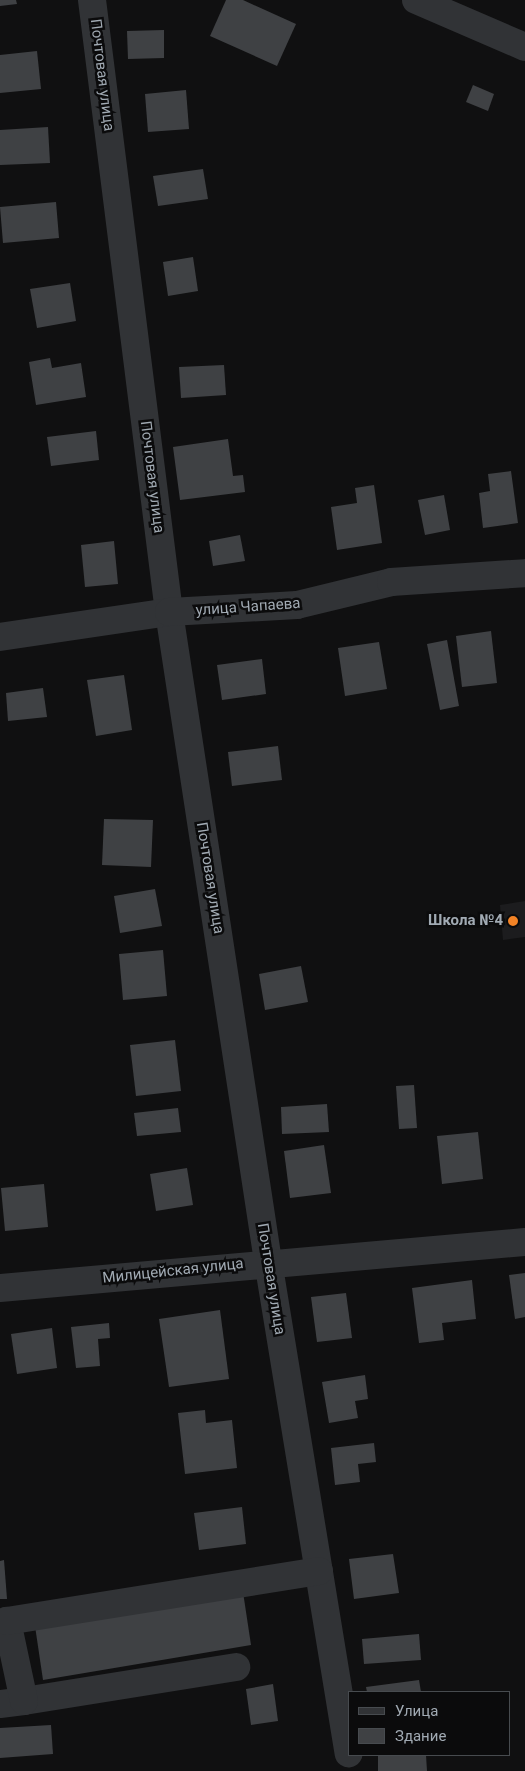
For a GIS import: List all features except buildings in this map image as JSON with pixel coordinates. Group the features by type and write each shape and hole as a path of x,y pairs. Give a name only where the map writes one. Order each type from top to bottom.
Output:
{"street":[{"name":"Почтовая улица","path":"92,0 169,612 268,1261 348,1748"},
{"path":"416,0 525,47"},
{"name":"улица Чапаева","path":"0,636 169,612 297,605 391,582 525,573"},
{"name":"Милицейская улица","path":"0,1288 268,1261 525,1242"},
{"path":"236,1667 12,1702 7,1621 319,1571"},
{"name":"Почтовая улица","path":"349,1756 352,1771"}],"shaded area":[{"name":"Школа №4","path":"525,901 525,937 503,940 500,905"}],"place":[{"name":"Школа №4","path":"513,921"}]}
